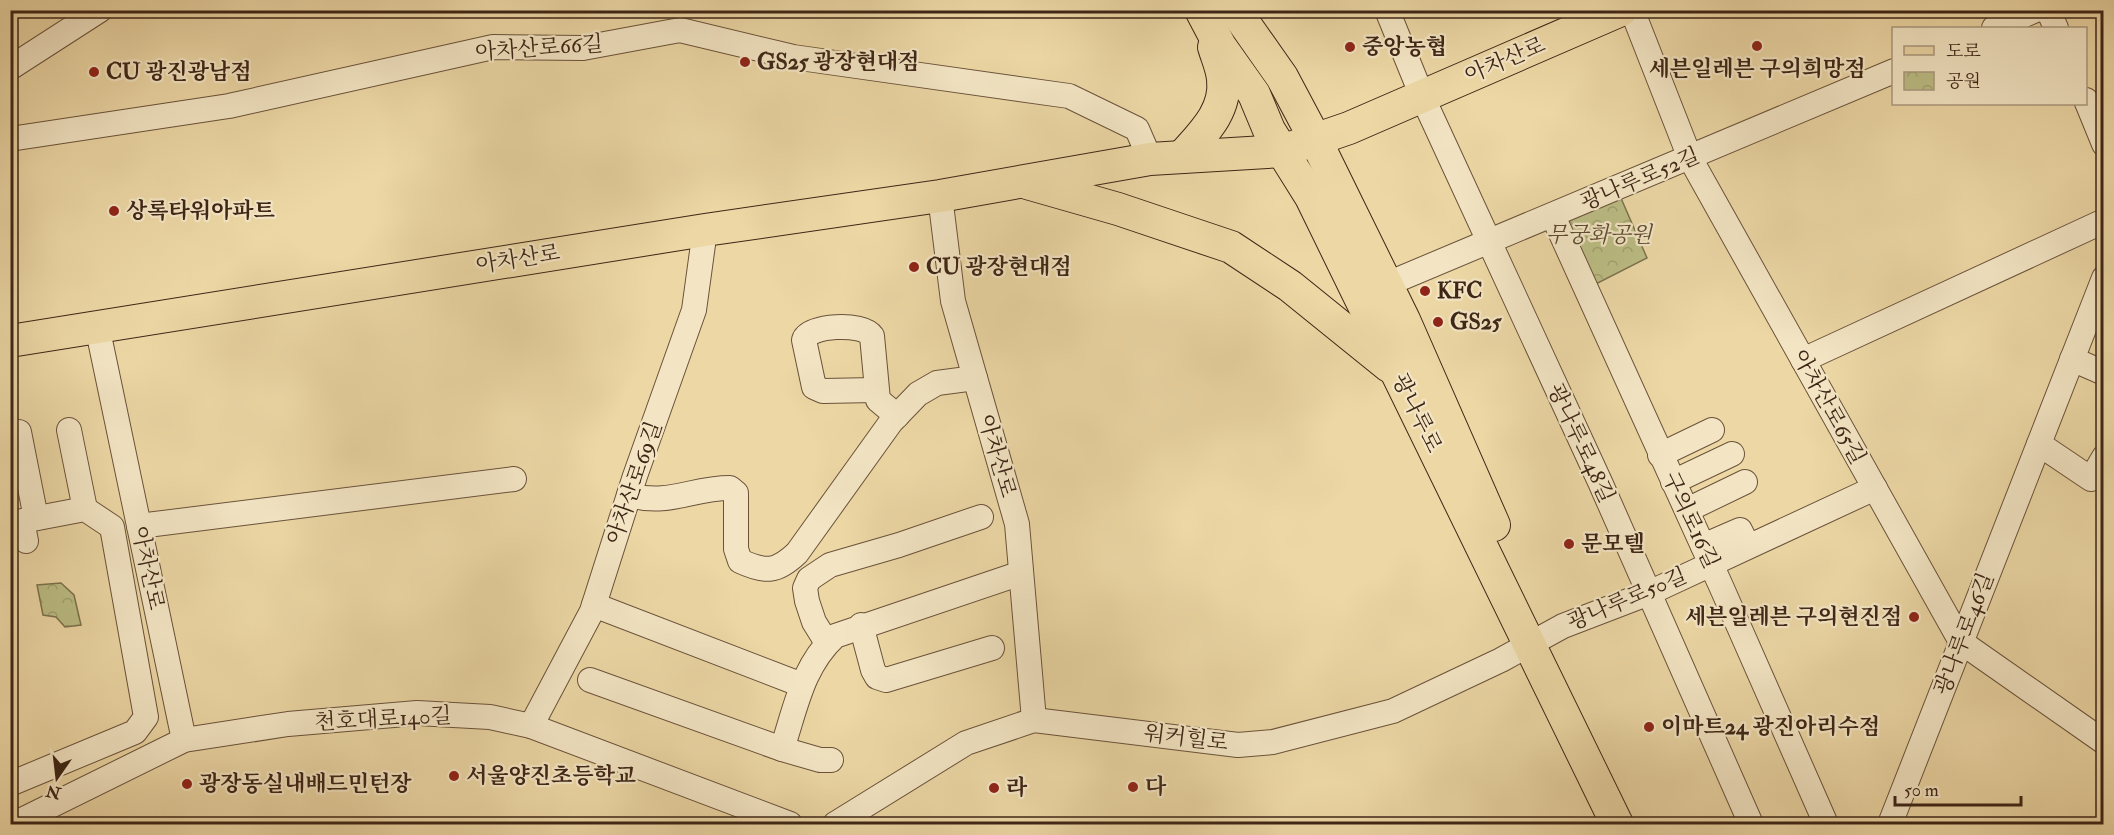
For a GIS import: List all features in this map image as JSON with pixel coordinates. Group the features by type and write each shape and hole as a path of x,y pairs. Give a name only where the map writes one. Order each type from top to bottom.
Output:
{"main road":[{"name":"아차산로","path":"10,341 705,230 940,196 1150,159 1268,153 1316,141 1621,10"},
{"name":"광나루로","path":"1214,15 1264,48 1316,141 1404,320 1536,640 1617,825"},
{"name":"광나루로","path":"1214,15 1254,94 1269,130 1268,153 1311,197 1397,374 1635,825"},
{"path":"1182,157 1213,122 1220,106 1224,80 1214,15"},
{"path":"1017,181 1118,209 1231,246 1290,286 1397,374"}],"street":[{"path":"10,68 100,10"},
{"path":"1249,10 1264,48"},
{"path":"1387,10 1422,96"},
{"name":"아차산로65길","path":"1632,10 1690,158 1961,642 2103,742"},
{"path":"1996,27 2036,10"},
{"path":"2048,10 2056,27"},
{"name":"아차산로66길","path":"10,139 229,106 493,47 583,48 680,30 793,57 1069,96 1137,129 1150,159"},
{"name":"광나루로52길","path":"1385,285 1892,71"},
{"name":"광나루로48길","path":"1422,96 1649,594 1751,825"},
{"path":"2087,105 2103,144"},
{"name":"아차산로","path":"940,196 953,301 1017,524 1034,720"},
{"name":"구의로16길","path":"1553,216 1687,510 1826,825"},
{"path":"1803,360 2103,221"},
{"name":"아차산로69길","path":"531,726 594,605 629,495 694,310 705,230"},
{"name":"광나루로46길","path":"1890,825 2103,278"},
{"name":"아차산로","path":"97,326 184,740"},
{"path":"2072,359 2103,374"},
{"path":"629,495 653,500 673,499 711,488 730,488 736,494 736,549 740,561 772,570 783,566 797,553 897,416 918,394 937,383 975,378"},
{"path":"875,390 878,400 897,416"},
{"path":"69,430 85,509"},
{"path":"1660,455 1712,430"},
{"path":"10,433 20,432 36,518"},
{"path":"2039,444 2091,479 2103,457"},
{"path":"1673,482 1732,454"},
{"path":"140,526 514,480"},
{"path":"1687,510 1744,482"},
{"name":"광나루로50길","path":"1536,640 1649,594 1707,555 1748,546 1875,488"},
{"path":"10,784 135,732 147,717 112,527 85,509 22,521 26,541"},
{"path":"827,643 814,622 807,601 805,588 809,579 830,565 899,545 981,517"},
{"path":"782,749 802,685 817,653 835,636 861,625 1021,573"},
{"path":"594,605 802,685"},
{"path":"861,625 873,670 877,677 886,680 992,648"},
{"name":"워커힐로","path":"835,825 966,743 1034,720 1238,745 1273,742 1393,711 1501,660 1536,640"},
{"path":"590,680 782,749 820,760 831,760"},
{"name":"천호대로140길","path":"14,825 184,740 288,724 417,713 490,717 531,726 790,825"}],"green space":[{"name":"무궁화공원","path":"1617,189 1647,258 1586,289 1553,216"},
{"path":"61,583 74,595 81,625 65,627 56,617 43,615 37,585"}],"place":[{"name":"세븐일레븐 구의희망점","path":"1757,46"},
{"name":"중앙농협","path":"1350,47"},
{"name":"GS25 광장현대점","path":"745,62"},
{"name":"CU 광진광남점","path":"94,72"},
{"name":"상록타워아파트","path":"114,211"},
{"name":"CU 광장현대점","path":"914,267"},
{"name":"KFC","path":"1425,291"},
{"name":"GS25","path":"1438,322"},
{"name":"문모텔","path":"1569,544"},
{"name":"세븐일레븐 구의현진점","path":"1914,617"},
{"name":"이마트24 광진아리수점","path":"1649,727"},
{"name":"서울양진초등학교","path":"454,776"},
{"name":"광장동실내배드민턴장","path":"187,784"},
{"name":"다","path":"1133,787"},
{"name":"라","path":"994,788"}]}
